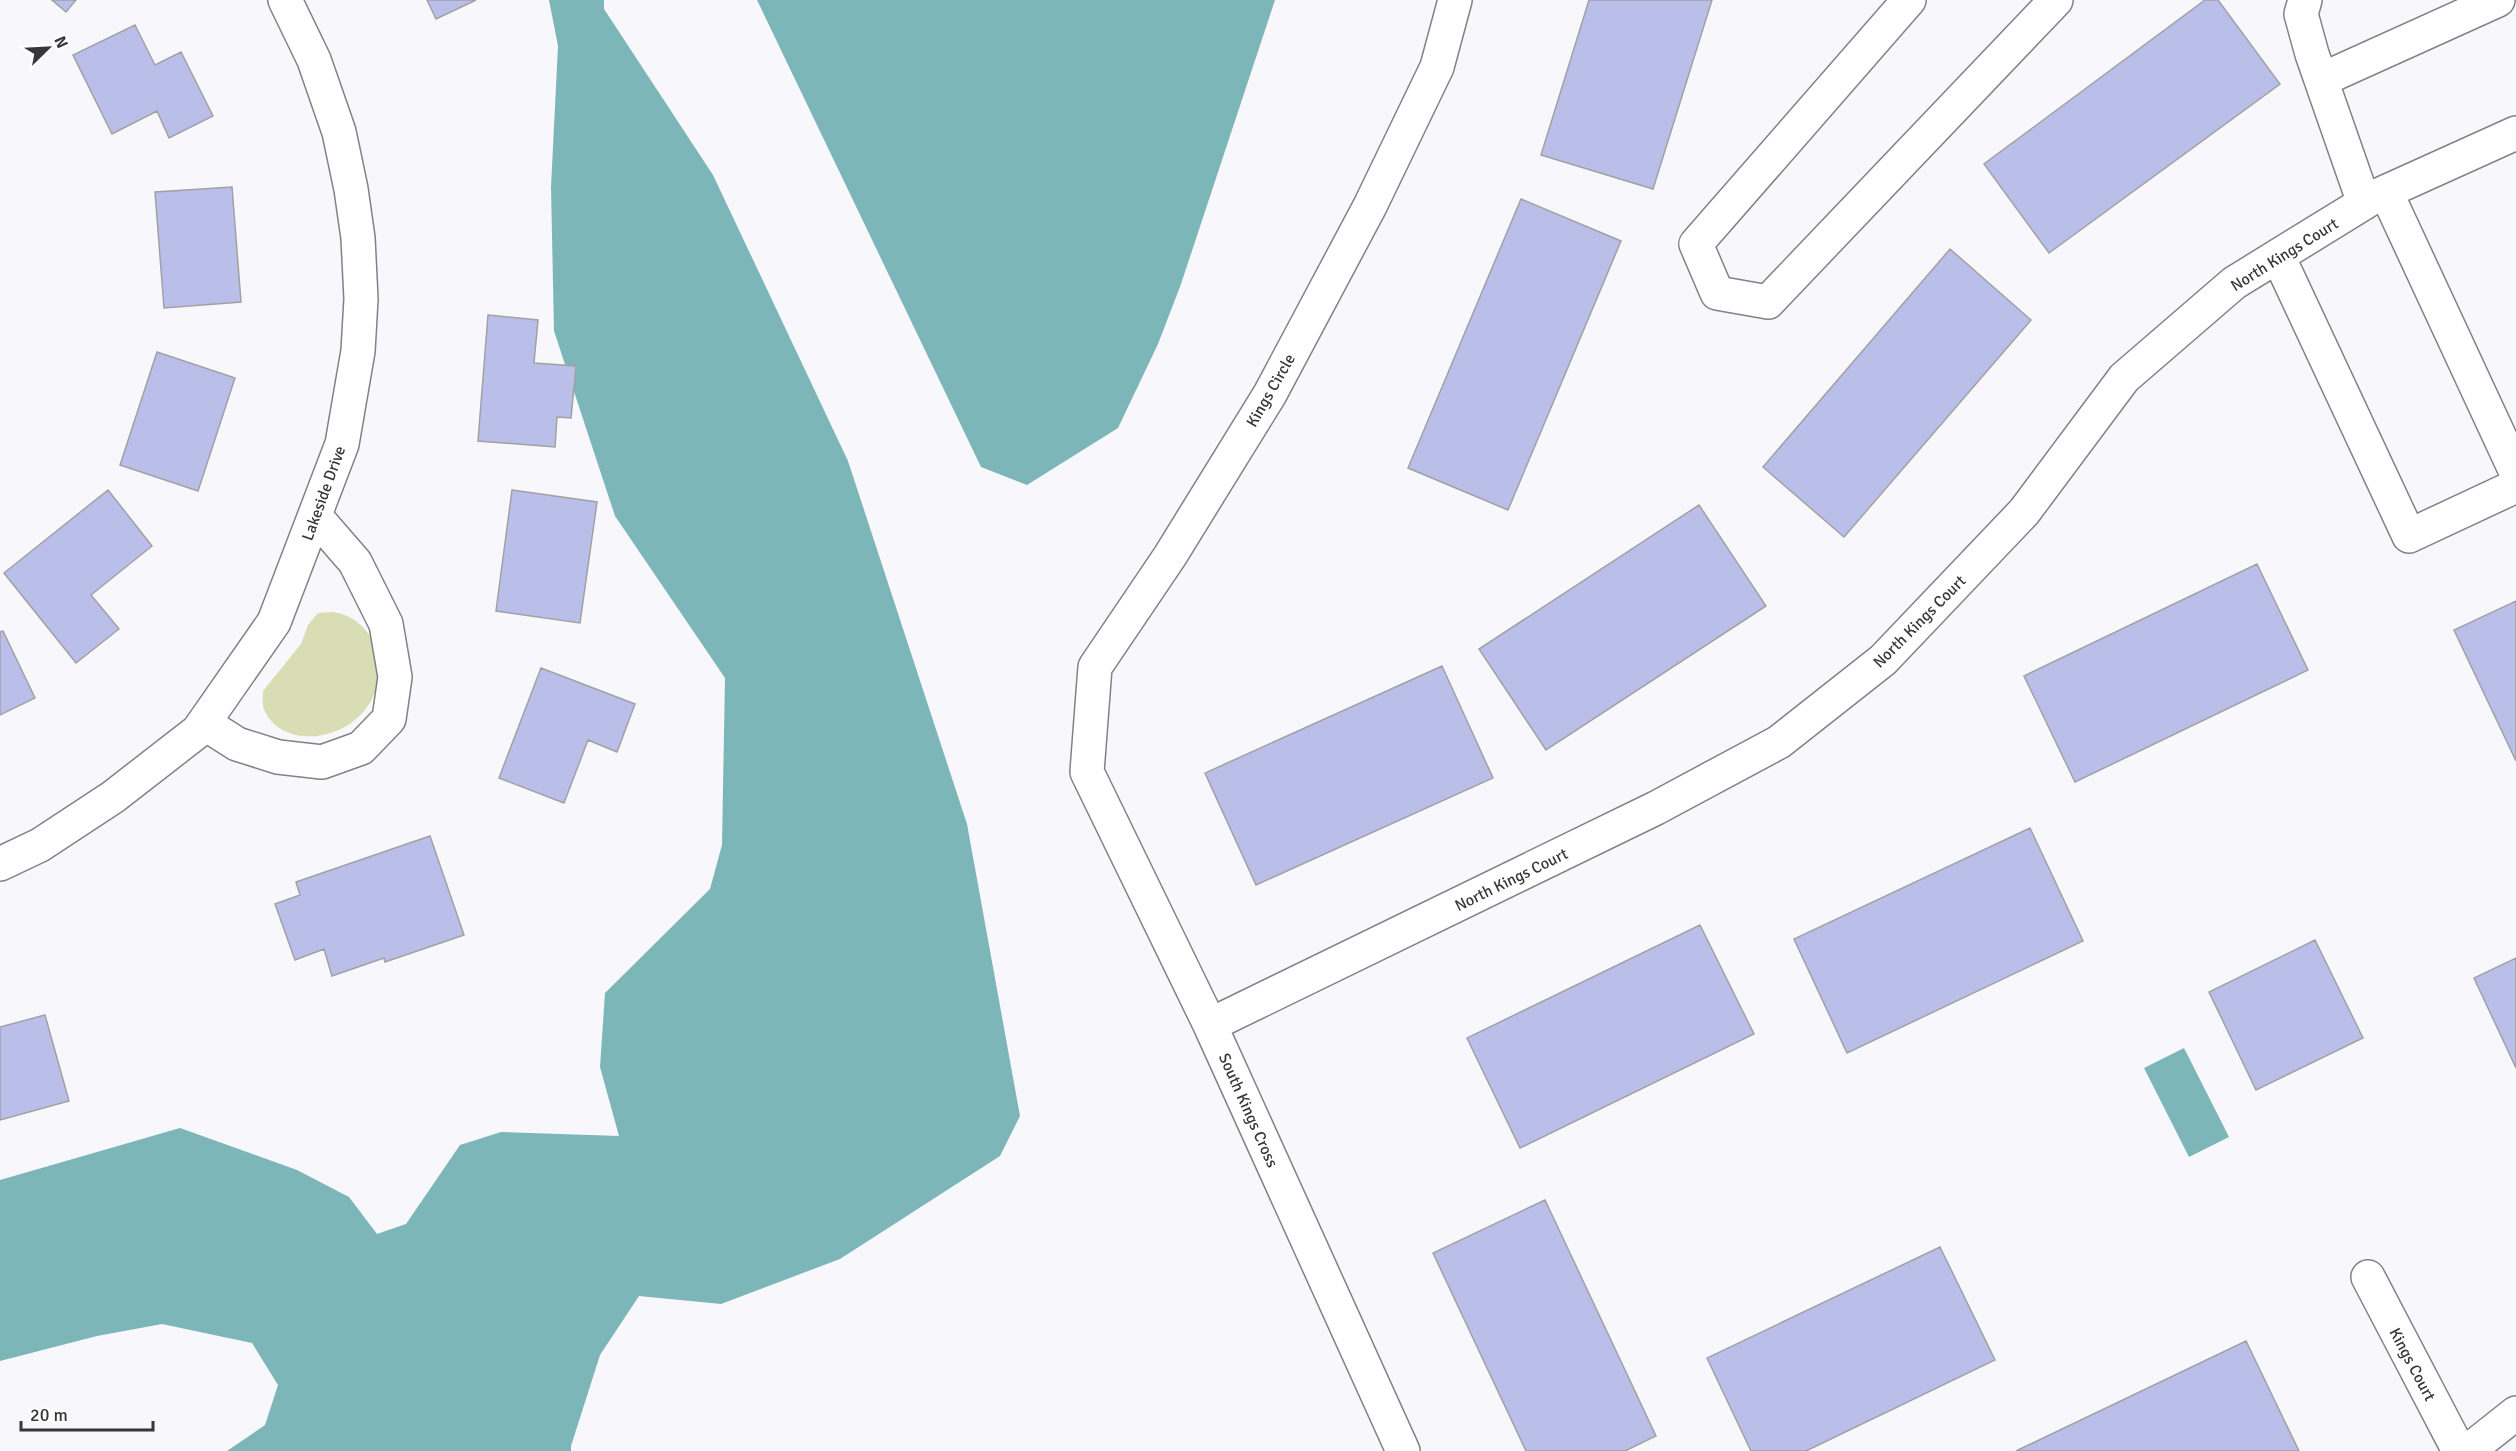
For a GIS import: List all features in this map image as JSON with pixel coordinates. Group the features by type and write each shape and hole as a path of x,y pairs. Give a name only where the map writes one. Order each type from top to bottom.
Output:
{"street":[{"name":"Lakeside Drive","path":"0,864 40,845 113,797 198,731 274,622 342,444 358,351 361,299 358,238 339,132 314,60 285,0"},
{"name":"Kings Circle","path":"1087,772 1095,667 1170,556 1270,394 1370,206 1437,67 1455,0"},
{"path":"1909,0 1696,244 1717,293 1768,302 2056,0"},
{"path":"2305,0 2301,14 2321,80 2375,197 2516,472"},
{"path":"2321,80 2498,0"},
{"name":"North Kings Court","path":"1210,1025 1656,808 1779,742 1883,660 2024,512 2124,378 2234,283 2375,197 2516,133"},
{"path":"2278,256 2409,536 2516,486"},
{"path":"204,723 237,744 278,757 322,762 360,748 389,719 394,677 386,624 355,562 315,516"},
{"name":"South Kings Cross","path":"1087,772 1210,1025 1403,1451"},
{"name":"Kings Court","path":"2368,1277 2459,1451"},
{"path":"2468,1451 2516,1413"}],"green space":[{"path":"333,612 347,616 359,624 369,634 375,648 378,678 371,701 356,719 336,731 315,736 294,734 276,725 264,709 263,691 301,644 308,625 318,613"}],"water":[{"path":"549,0 604,0 604,9 713,175 848,461 967,824 1020,1116 1000,1156 840,1259 721,1304 639,1296 600,1355 571,1451 227,1451 265,1425 278,1385 252,1343 162,1324 97,1336 0,1361 0,1180 180,1128 297,1170 349,1197 377,1234 406,1224 460,1145 501,1132 619,1136 600,1067 605,993 710,889 722,845 725,678 615,516 554,331 551,187 558,46"},
{"path":"757,0 1275,0 1181,284 1158,344 1118,428 1027,485 981,467"},
{"path":"2184,1048 2229,1137 2189,1157 2144,1068"}],"building":[{"path":"52,0 76,0 66,12"},
{"path":"427,0 476,0 436,19"},
{"path":"1589,0 1712,0 1653,189 1541,155"},
{"path":"2205,0 2218,0 2280,84 2049,253 1984,164"},
{"path":"135,25 155,65 181,52 213,116 169,138 157,111 112,134 73,55"},
{"path":"232,187 241,302 164,308 155,192"},
{"path":"1521,199 1621,241 1508,510 1408,468"},
{"path":"1950,249 2031,320 1844,537 1763,467"},
{"path":"488,315 538,320 534,363 576,366 571,418 557,417 555,447 478,441"},
{"path":"157,352 235,378 198,491 120,465"},
{"path":"108,490 152,546 91,595 119,629 76,663 4,573"},
{"path":"512,490 597,502 580,623 496,611"},
{"path":"1699,505 1766,606 1546,750 1479,649"},
{"path":"2257,564 2308,670 2075,782 2024,676"},
{"path":"2516,601 2516,761 2454,630"},
{"path":"3,631 35,698 0,715 0,632"},
{"path":"1442,666 1493,778 1256,885 1205,773"},
{"path":"541,668 635,704 617,752 588,740 564,803 499,778"},
{"path":"2030,828 2083,941 1847,1053 1794,939"},
{"path":"430,836 464,935 385,962 384,958 332,976 324,949 295,960 275,904 300,895 296,882"},
{"path":"1700,925 1754,1034 1520,1148 1467,1038"},
{"path":"2315,940 2363,1038 2256,1090 2209,992"},
{"path":"2516,958 2516,1068 2474,978"},
{"path":"45,1015 69,1101 0,1120 0,1027"},
{"path":"1545,1200 1656,1436 1625,1451 1526,1451 1433,1253"},
{"path":"1940,1247 1995,1360 1806,1451 1751,1451 1707,1358"},
{"path":"2246,1341 2299,1451 2016,1451"}]}
